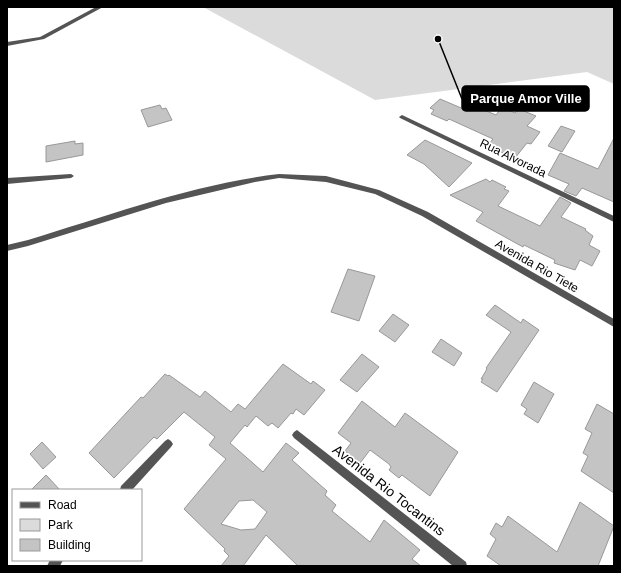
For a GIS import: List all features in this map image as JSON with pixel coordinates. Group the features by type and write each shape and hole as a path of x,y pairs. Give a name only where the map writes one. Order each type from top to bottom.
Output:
{"street":[{"path":"7,44 42,38 100,7"},
{"name":"Rua Alvorada","path":"402,117 614,219"},
{"path":"7,181 71,176"},
{"name":"Avenida Rio Tiete","path":"7,248 28,243 166,200 255,179 279,176 326,180 350,184 376,192 425,214 614,324"},
{"name":"Avenida Rio Tocantins","path":"297,435 462,566"},
{"path":"125,489 168,444"}],"green space":[{"path":"203,7 614,7 614,84 587,72 375,100"}],"building":[{"path":"440,99 466,110 470,104 496,115 502,107 515,113 519,109 536,116 527,126 540,132 531,144 527,143 515,158 487,146 493,139 449,119 447,121 431,114 434,110 430,108"},
{"path":"160,105 162,109 166,108 172,120 148,127 141,110"},
{"path":"561,126 575,131 562,152 548,146"},
{"path":"614,138 614,202 582,188 576,196 564,191 569,184 548,175 560,153 598,169"},
{"path":"425,140 472,163 449,187 424,164 407,155"},
{"path":"75,141 75,144 83,143 83,155 46,162 46,146"},
{"path":"486,179 490,182 492,180 506,187 504,189 509,191 498,206 540,226 560,197 571,203 561,217 586,229 585,230 593,236 589,245 600,251 592,266 580,260 575,270 554,263 555,260 524,245 523,247 476,221 483,212 450,195"},
{"path":"348,269 375,276 359,321 331,312"},
{"path":"495,305 521,323 523,319 539,330 497,392 481,382 483,379 481,379 487,369 486,368 511,332 486,315"},
{"path":"393,314 409,325 395,342 379,331"},
{"path":"441,339 462,353 454,366 432,352"},
{"path":"362,354 379,367 357,392 340,380"},
{"path":"283,364 311,384 313,381 325,390 304,415 296,409 293,414 291,413 278,428 272,423 268,426 256,416 247,427 245,425 230,443 263,472 286,443 299,453 292,460 327,491 325,495 336,505 332,511 370,542 384,520 420,550 412,559 421,566 298,566 266,535 243,566 221,566 229,556 224,551 225,549 184,509 226,459 209,445 215,437 184,412 157,439 154,437 114,478 89,453 141,397 143,398 165,374 168,376 169,375 200,397 205,391 231,412 238,404 245,409","holes":["253,500 267,512 255,529 241,530 221,524 239,501"]},
{"path":"534,382 554,394 538,423 524,414 527,409 521,405"},
{"path":"362,401 395,427 405,413 458,452 430,496 402,475 399,478 389,470 391,467 389,464 370,450 360,463 345,451 351,443 338,433"},
{"path":"597,404 614,414 614,493 581,471 588,456 583,453 592,433 585,429"},
{"path":"42,442 56,457 43,469 30,454"},
{"path":"46,475 59,489 32,489"},
{"path":"580,502 614,526 598,566 501,566 487,556 496,539 490,534 496,523 502,527 508,516 557,552"}],"place":[{"name":"Parque Amor Ville","path":"438,39"}]}
